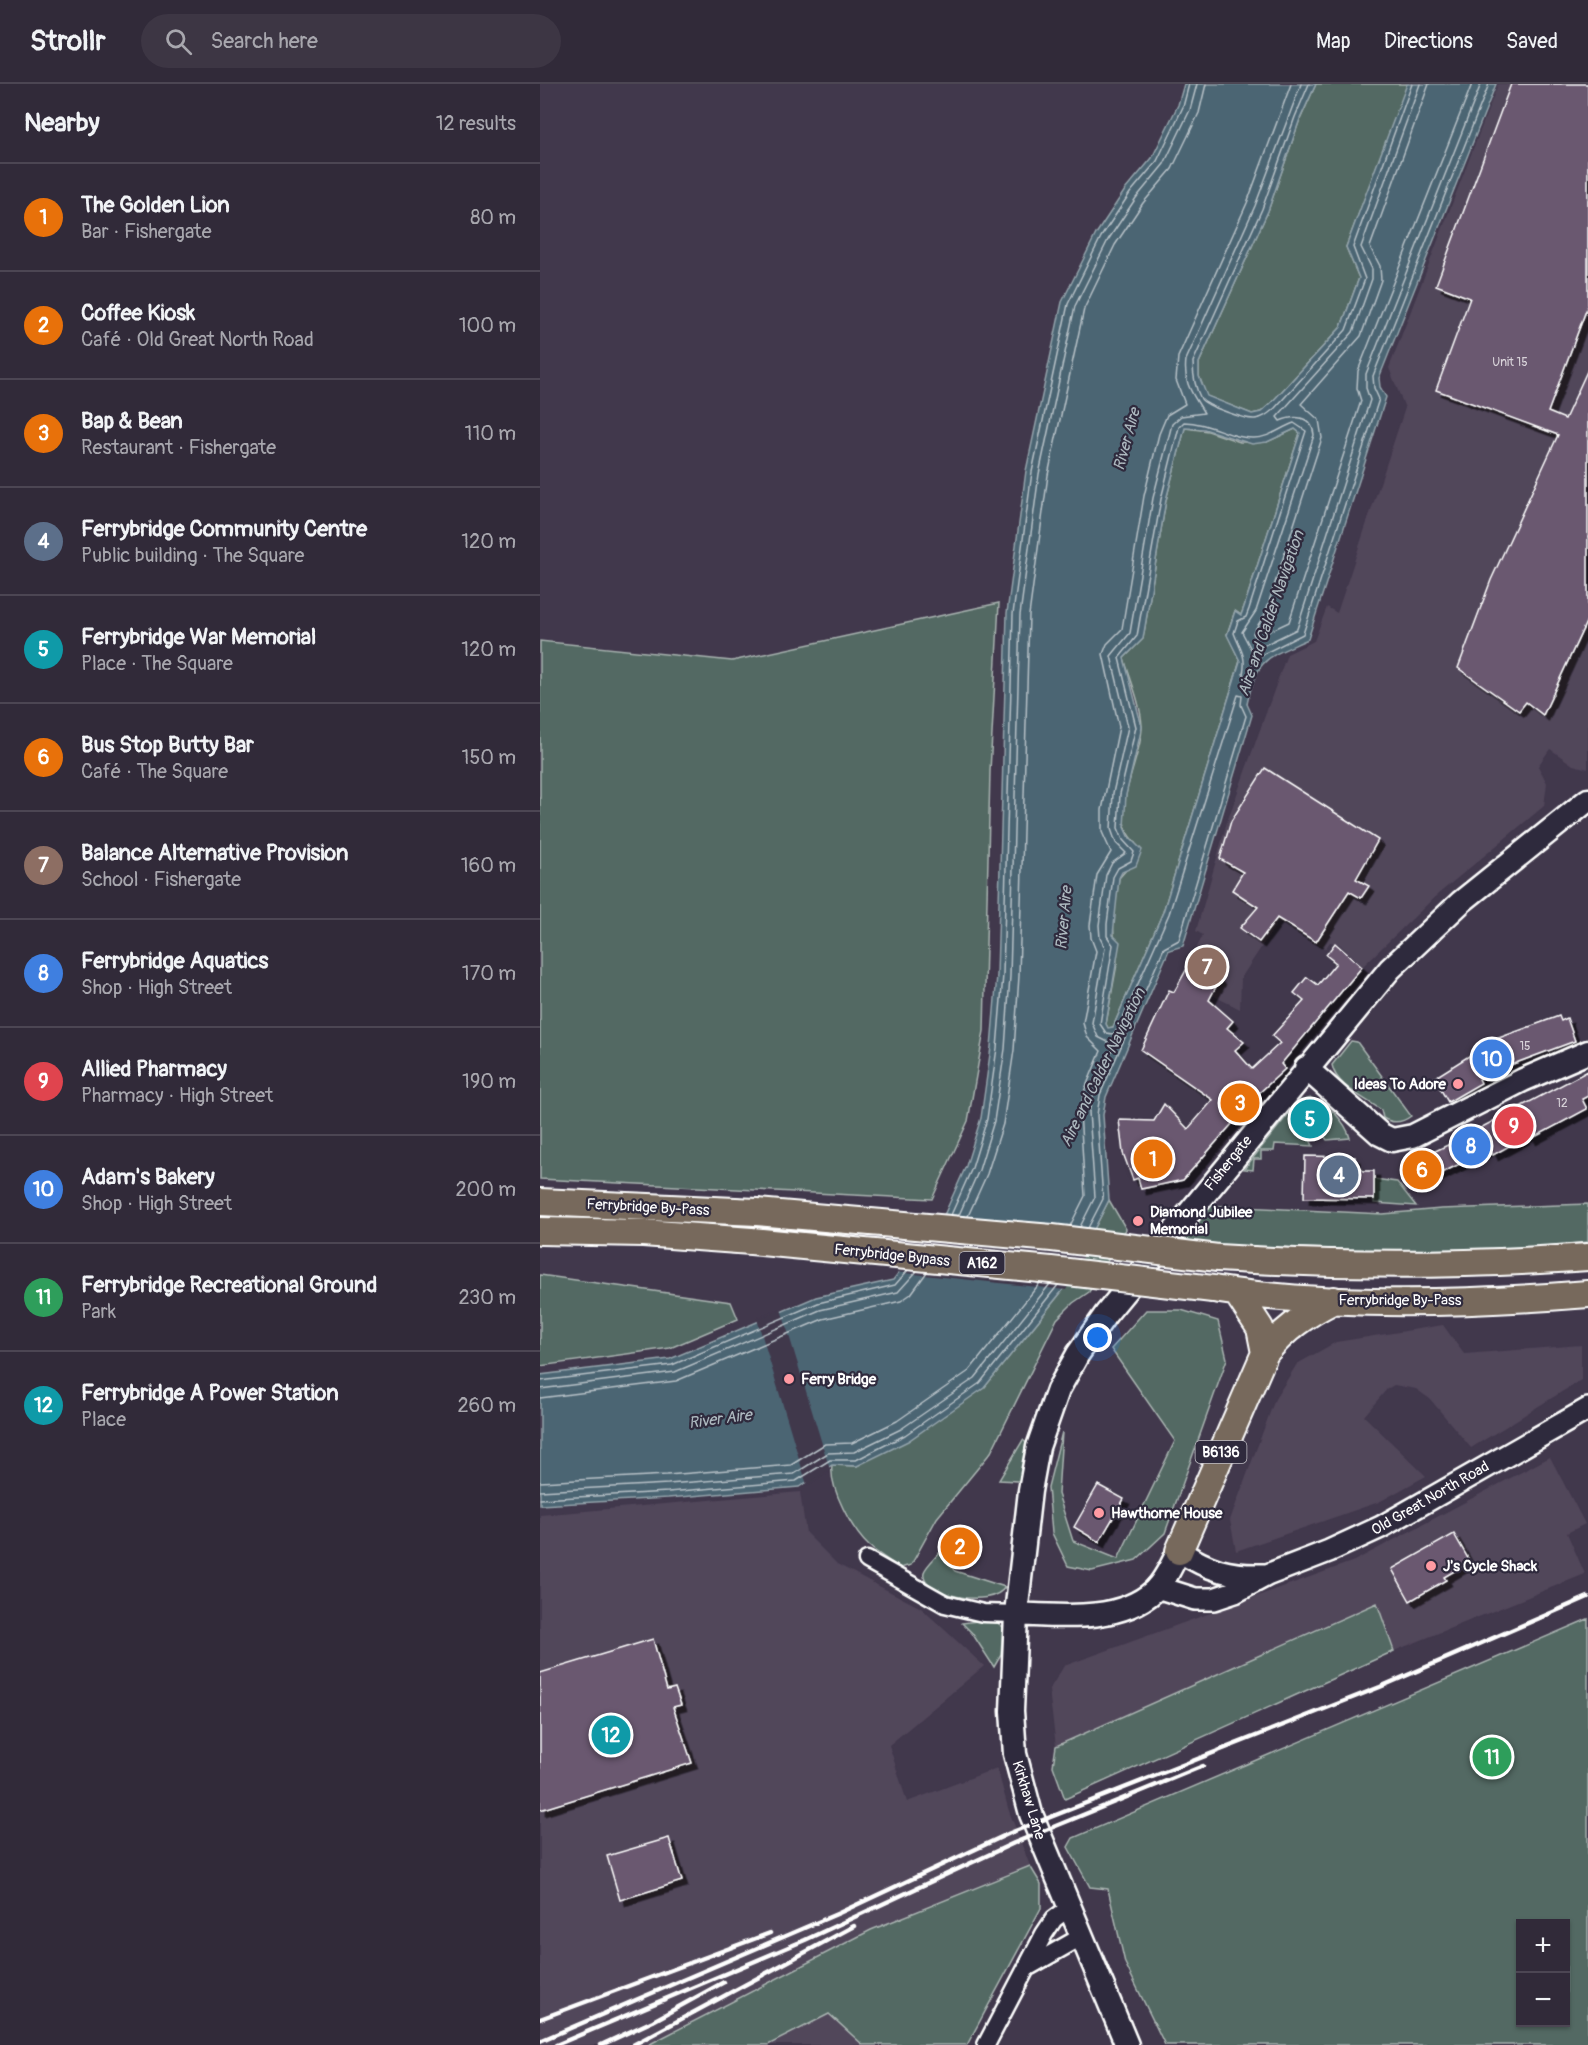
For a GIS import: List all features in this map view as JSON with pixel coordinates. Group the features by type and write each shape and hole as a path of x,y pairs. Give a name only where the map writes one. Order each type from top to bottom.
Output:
{"main road":[{"name":"Fishergate","path":"1016,1614 1030,1491 1038,1447 1051,1407 1067,1372 1106,1314 1306,1068 1390,969 1461,902 1586,806"},
{"path":"1306,1068 1380,1134 1392,1140 1413,1136 1523,1080 1588,1052"},
{"name":"Ferrybridge By-Pass","path":"540,1202 757,1212"},
{"name":"Ferrybridge Bypass","path":"757,1212 1052,1238 1218,1258 1349,1265 1522,1262 1588,1257"},
{"name":"Ferrybridge By-Pass","path":"540,1231 644,1233 750,1241"},
{"name":"Ferrybridge Bypass","path":"750,1241 1051,1270 1225,1291"},
{"path":"1225,1291 1260,1328 1265,1353"},
{"name":"Ferrybridge By-Pass","path":"1225,1291 1334,1300 1523,1299 1588,1294"},
{"path":"1265,1353 1281,1334 1302,1316 1334,1300"},
{"name":"B6136","path":"1016,1614 1071,1616 1110,1611 1131,1606 1157,1587 1179,1551 1265,1353"},
{"name":"Kirkhaw Lane","path":"1016,1614 1011,1711 1017,1762 1031,1814 1127,2045"}],"street":[{"name":"Old Great North Road","path":"1157,1587 1195,1599 1214,1599 1235,1592 1267,1575 1338,1548 1381,1527 1588,1409"},
{"name":"Old Great North Road","path":"1179,1551 1214,1571 1236,1576 1267,1575"},
{"path":"867,1560 945,1604 983,1613 1016,1614"},
{"path":"986,2045 1054,1919 1069,1908"},
{"path":"1029,1966 1081,1937"}],"shaded area":[{"path":"1498,84 1588,84 1588,769 1573,765 1550,749 1538,766 1547,783 1544,806 1437,895 1363,966 1339,944 1330,942 1325,949 1278,922 1241,978 1240,1009 1181,980 1203,935 1196,931 1227,822 1287,654 1314,641 1327,607 1337,613 1405,408 1389,368"},
{"path":"1443,1325 1464,1354 1581,1345 1581,1380 1471,1448 1430,1399 1416,1389 1394,1385 1387,1389 1364,1416 1426,1476 1379,1502 1236,1551 1230,1520 1275,1399 1297,1364 1336,1342"},
{"path":"1550,1457 1585,1524 1567,1533 1585,1574 1394,1651 1376,1604 1056,1746 1049,1690 1064,1666 1354,1561"},
{"path":"800,1492 806,1533 837,1564 921,1608 984,1666 889,1745 907,1802 997,1768 1009,1811 1030,1866 1041,1884 1041,1908 967,2045 540,2045 540,1515"}],"green space":[{"path":"1316,84 1408,84 1346,247 1359,278 1341,327 1271,403 1261,412 1252,414 1206,396 1199,376 1199,363 1268,211 1299,122"},
{"path":"1185,428 1208,431 1240,442 1267,442 1295,429 1300,433 1244,607 1241,615 1235,611 1227,634 1240,661 1163,912 1113,1027 1108,1028 1106,1024 1117,964 1113,924 1119,878 1126,870 1135,842 1127,831 1124,803 1141,739 1142,726 1137,700 1124,658 1143,639 1166,500"},
{"path":"999,603 990,771 984,1031 968,1121 932,1199 540,1179 540,641 732,661"},
{"path":"1351,1041 1357,1042 1411,1116 1397,1122 1383,1118 1381,1110 1339,1080 1332,1065"},
{"path":"1311,1098 1335,1114 1350,1138 1327,1140 1314,1123 1305,1128 1313,1146 1275,1144 1274,1151 1261,1151 1261,1159 1254,1159 1253,1170 1244,1169 1299,1101"},
{"path":"1374,1179 1397,1182 1416,1206 1374,1203"},
{"path":"1109,1200 1126,1229 1123,1235 1089,1292 1073,1303 1057,1319 991,1452 937,1518 911,1565 900,1568 869,1546 856,1530 838,1497 832,1465 857,1466 984,1388 1063,1290"},
{"path":"1588,1204 1588,1242 1464,1254 1218,1245 1181,1241 1202,1205 1383,1214 1441,1209"},
{"path":"540,1275 731,1302 738,1319 670,1348 540,1366"},
{"path":"1146,1310 1181,1310 1218,1321 1227,1359 1165,1533 1136,1560 1092,1571 1068,1566 1052,1533 1048,1487 1062,1432 1058,1494 1073,1541 1118,1559 1175,1441 1111,1349"},
{"path":"1023,1440 1033,1449 1024,1477 1018,1481 999,1480"},
{"path":"939,1553 955,1571 1005,1587 997,1594 972,1598 957,1596 933,1587 925,1580 924,1572"},
{"path":"1377,1603 1394,1651 1065,1799 1053,1766 1056,1746"},
{"path":"992,1619 1003,1627 1001,1655 994,1667 972,1633 962,1623"},
{"path":"1588,1619 1588,2045 1165,2045 1125,1963 1108,1889 1090,1887 1068,1847 1073,1838"},
{"path":"1030,1866 1041,1884 1041,1908 967,2045 863,2045 829,2014 768,2045 648,2045 871,1930"}],"water":[{"path":"1184,84 1316,84 1300,119 1268,211 1199,363 1199,376 1207,396 1252,414 1261,412 1271,403 1341,327 1359,278 1346,247 1407,84 1496,84 1379,378 1380,387 1386,397 1308,639 1266,661 1255,677 1247,704 1252,715 1183,946 1169,950 1106,1097 1103,1115 1109,1200 1063,1290 984,1388 908,1441 857,1466 832,1465 799,1487 668,1498 540,1505 540,1375 670,1359 816,1297 893,1280 945,1213 966,1166 981,1118 991,1047 997,975 1007,613 1026,471 1062,302 1096,234 1125,190 1152,158 1178,105","holes":["1185,428 1204,429 1252,444 1267,442 1295,429 1300,433 1244,607 1241,615 1235,611 1227,635 1240,661 1163,912 1113,1027 1108,1028 1106,1024 1120,942 1113,935 1119,878 1122,872 1136,866 1142,850 1128,836 1124,827 1126,795 1142,727 1124,658 1143,639 1166,500"]}],"pier":[{"path":"939,1216 1096,1232 1066,1290 895,1272"},
{"name":"Ferry Bridge","path":"781,1309 830,1470 807,1485 757,1319"}],"building":[{"path":"1511,84 1588,84 1588,305 1548,412 1565,419 1588,369 1588,618 1543,715 1526,702 1519,711 1458,668 1491,580 1558,435 1436,390 1470,298 1436,285"},
{"path":"1265,768 1378,840 1356,879 1369,886 1361,898 1349,891 1316,942 1277,918 1259,942 1240,928 1258,907 1232,890 1243,872 1220,859 1231,821"},
{"path":"1335,943 1362,967 1281,1064 1285,1069 1259,1093 1183,1180 1141,1189 1138,1178 1133,1180 1123,1153 1119,1120 1154,1121 1164,1104 1188,1129 1213,1100 1141,1050 1169,990 1174,992 1190,963 1220,979 1209,1000 1233,1021 1227,1028 1244,1042 1235,1050 1252,1069 1280,1043 1272,1036 1304,1001 1294,993 1307,977 1318,985 1336,963 1326,955"},
{"path":"1559,1016 1561,1021 1567,1018 1575,1041 1479,1079 1481,1083 1448,1102 1434,1078 1496,1039"},
{"path":"1588,1071 1588,1096 1582,1099 1587,1109 1531,1139 1529,1135 1493,1155 1490,1149 1417,1185 1402,1167 1452,1143"},
{"path":"1305,1156 1355,1157 1355,1162 1363,1171 1374,1171 1374,1199 1304,1198"},
{"name":"Hawthorne House","path":"1098,1485 1124,1499 1099,1542 1074,1527"},
{"path":"965,1532 975,1542 970,1547 972,1549 962,1558 959,1555 950,1563 948,1541 953,1536 959,1538"},
{"name":"J's Cycle Shack","path":"1454,1534 1470,1562 1444,1577 1446,1580 1410,1601 1392,1569"},
{"path":"653,1639 667,1690 675,1688 681,1705 673,1707 692,1763 540,1810 540,1673"},
{"path":"669,1838 682,1881 620,1900 607,1856"}],"railway":[{"path":"540,2041 839,1913 1010,1833 1380,1687 1588,1597"},
{"path":"556,2045 805,1940 1014,1843 1203,1766"},
{"path":"633,2045 854,1926"},
{"path":"540,2019 770,1933"},
{"path":"601,2045 653,2021 724,1982"}],"place":[{"name":"Balance Alternative Provision","path":"1207,967"},
{"name":"Adam's Bakery","path":"1492,1059"},
{"name":"Ideas To Adore","path":"1458,1084"},
{"name":"Bap & Bean","path":"1240,1103"},
{"name":"Ferrybridge War Memorial","path":"1310,1119"},
{"name":"Allied Pharmacy","path":"1514,1126"},
{"name":"Ferrybridge Aquatics","path":"1471,1146"},
{"name":"The Golden Lion","path":"1153,1159"},
{"name":"Bus Stop Butty Bar","path":"1422,1170"},
{"name":"Ferrybridge Community Centre","path":"1339,1175"},
{"name":"Diamond Jubilee Memorial","path":"1138,1221"},
{"name":"Ferry Bridge","path":"789,1379"},
{"name":"Hawthorne House","path":"1099,1513"},
{"name":"Coffee Kiosk","path":"960,1547"},
{"name":"J's Cycle Shack","path":"1431,1566"},
{"name":"Ferrybridge A Power Station","path":"611,1735"},
{"name":"Ferrybridge Recreational Ground","path":"1492,1757"}],"water label":[{"name":"River Aire","path":"1126,439"},
{"name":"Aire and Calder Navigation","path":"1270,613"},
{"name":"River Aire","path":"1063,918"},
{"name":"Aire and Calder Navigation","path":"1102,1067"},
{"name":"River Aire","path":"720,1418"}]}
